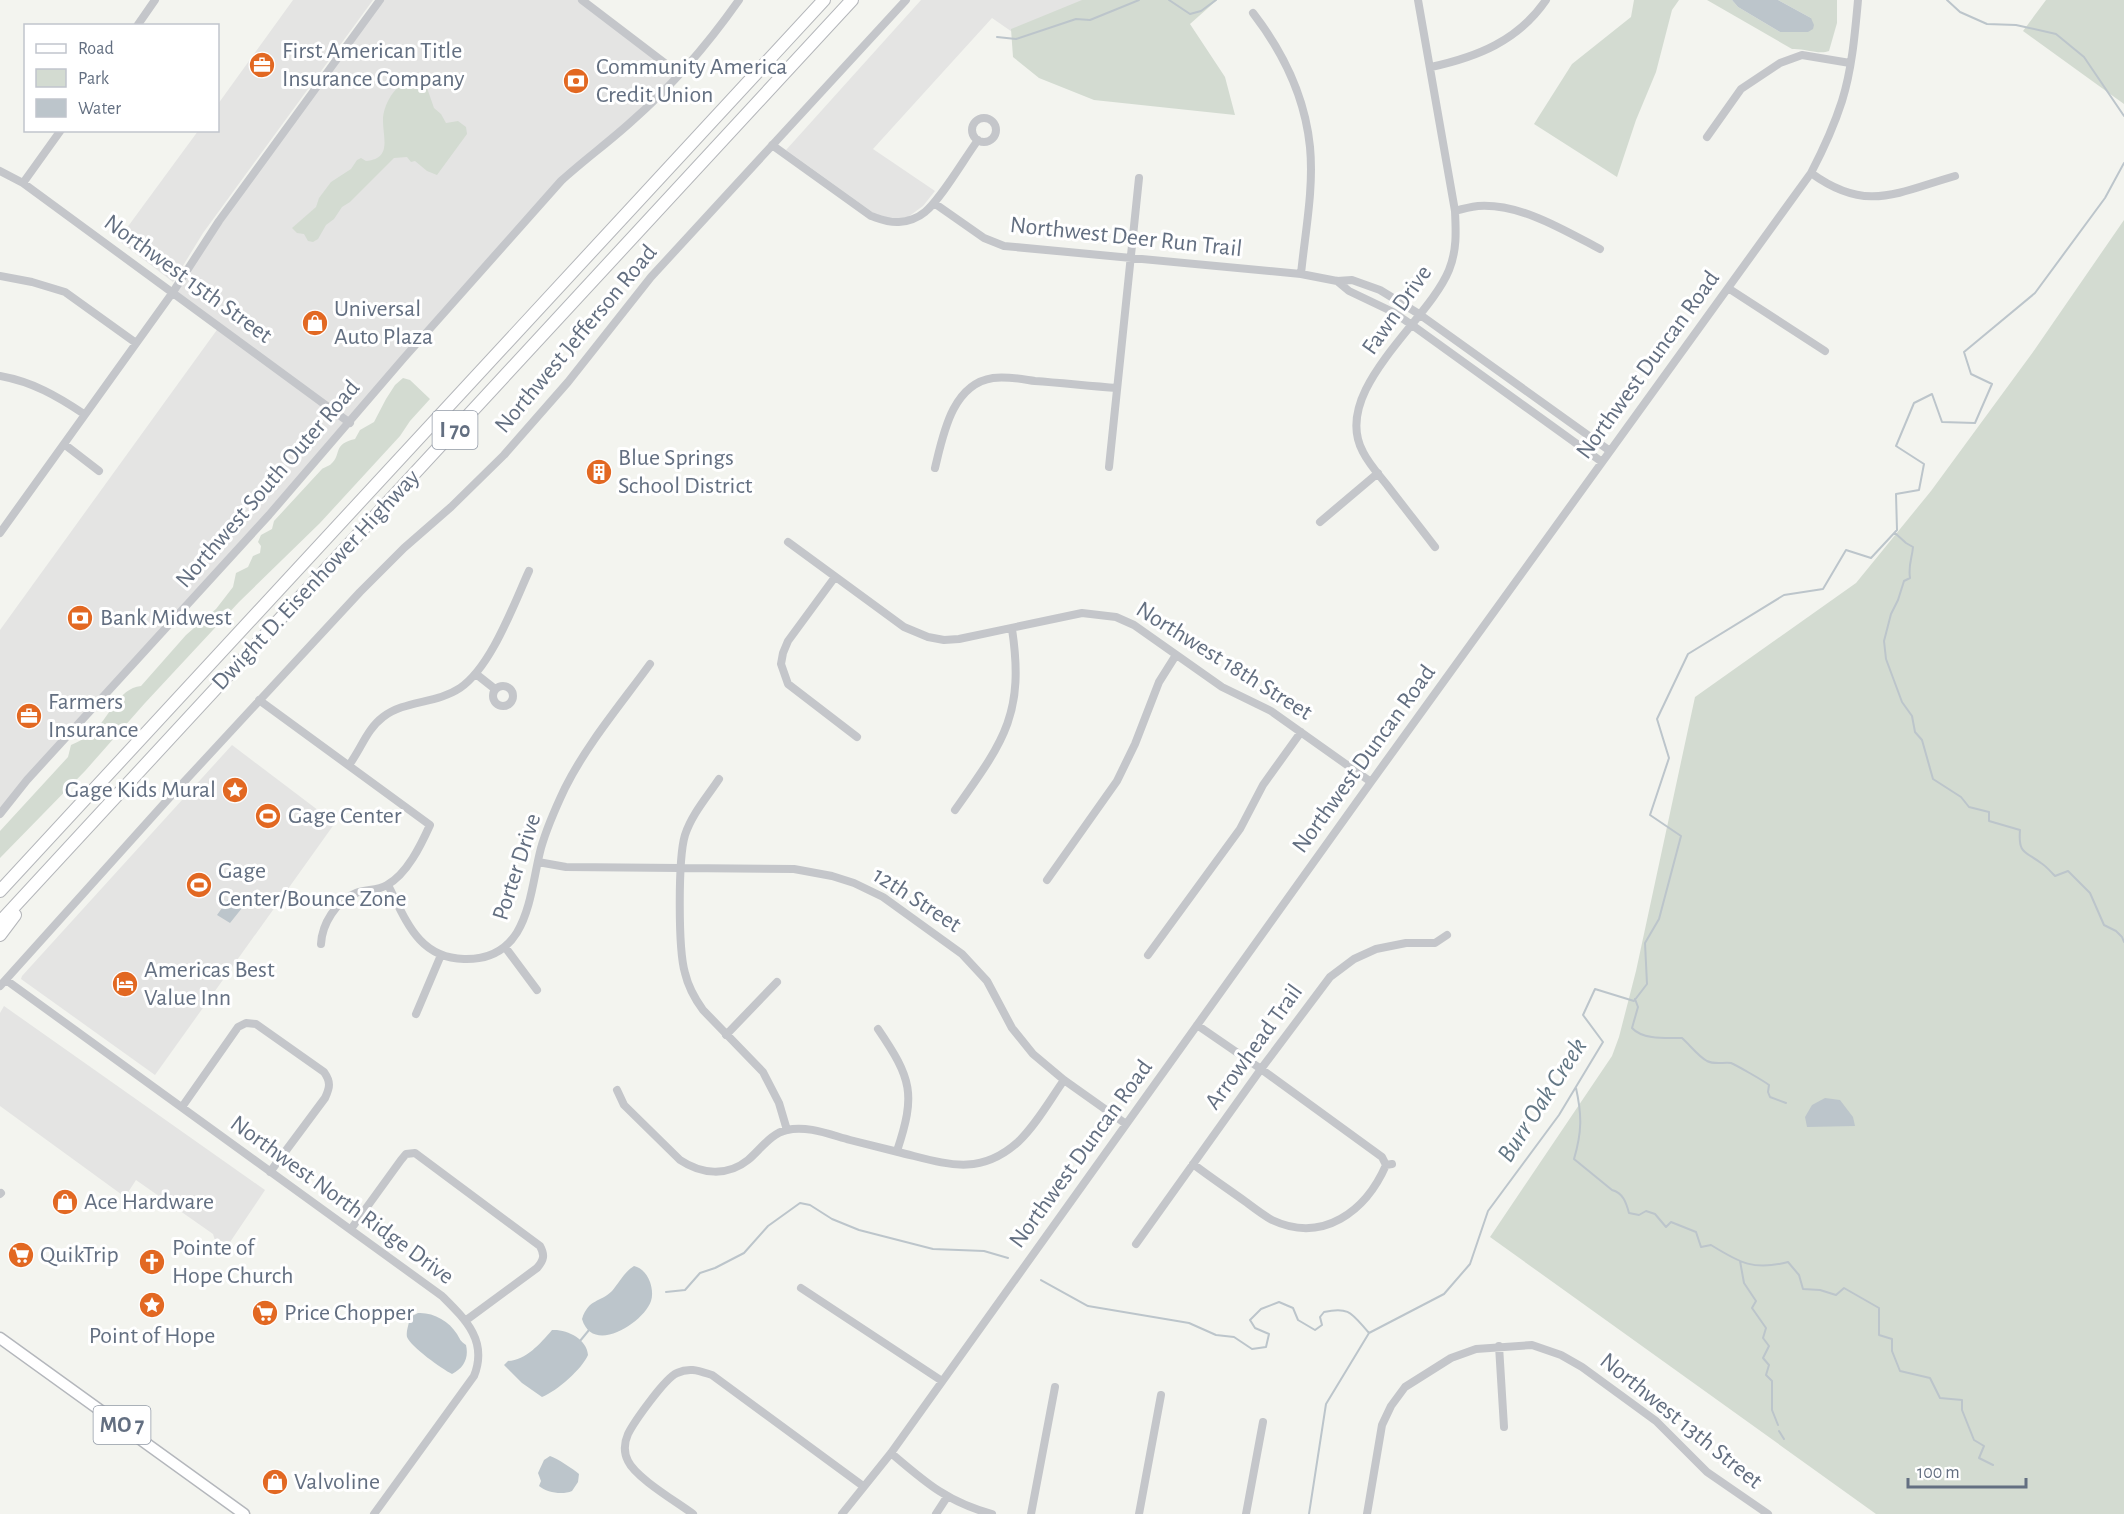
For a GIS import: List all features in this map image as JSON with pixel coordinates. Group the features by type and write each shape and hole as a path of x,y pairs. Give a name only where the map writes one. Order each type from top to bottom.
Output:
{"highway":[{"name":"Dwight D. Eisenhower Highway","path":"0,891 824,0"},
{"name":"Dwight D. Eisenhower Highway","path":"0,922 852,0"},
{"path":"0,935 58,859"}],"main road":[{"name":"MO 7","path":"0,1338 244,1514"}],"street":[{"path":"137,24 155,0"},
{"path":"1,529 173,292 219,221 380,0"},
{"path":"582,0 679,74"},
{"name":"Northwest South Outer Road","path":"0,814 27,780 269,515 350,423 403,358 561,181 632,121 679,74 721,26 739,0"},
{"name":"Northwest Jefferson Road","path":"3,983 260,700 399,552 451,507 504,455 568,382 651,277 906,0"},
{"name":"Fawn Drive","path":"1418,0 1455,211 1457,239 1443,282 1366,386 1357,412 1356,426 1360,445 1378,473 1435,547"},
{"path":"1431,67 1463,60 1494,47 1521,27 1546,0"},
{"name":"Northwest Duncan Road","path":"842,1514 891,1453 1371,782 1811,173 1843,99 1858,0"},
{"path":"1253,13 1282,58 1297,92 1306,124 1310,147 1310,189 1301,274"},
{"path":"1707,137 1741,90 1780,63 1802,55 1850,63"},
{"path":"23,183 60,132"},
{"path":"772,145 871,216 899,222 911,220 924,213 934,203 978,140"},
{"name":"Northwest 15th Street","path":"0,171 23,183 350,423"},
{"path":"1811,173 1829,186 1861,197 1888,195 1955,176"},
{"path":"1109,467 1139,178"},
{"name":"Northwest Deer Run Trail","path":"934,203 984,238 1004,246 1301,274 1337,281 1352,280 1368,285 1419,314 1610,451"},
{"path":"1455,211 1478,206 1521,213 1600,249"},
{"path":"0,276 32,282 65,292 136,343"},
{"name":"Northwest Deer Run Trail","path":"1337,281 1349,291 1385,308 1412,325 1602,462"},
{"path":"1728,288 1825,351"},
{"path":"0,376 37,385 84,414"},
{"path":"934,468 950,416 964,395 979,382 1002,378 1117,388"},
{"path":"1503,391 1511,380"},
{"path":"64,444 99,471"},
{"path":"1320,522 1378,473"},
{"name":"Northwest 18th Street","path":"788,542 904,627 928,637 944,640 959,639 1082,613 1116,617 1134,624 1222,687 1271,711 1371,782"},
{"path":"349,765 360,750 366,736 384,716 404,707 437,700 448,695 461,688 476,674 488,655 529,571"},
{"path":"835,577 788,641 781,664 788,684 857,737"},
{"path":"955,810 992,758 1010,719 1017,680 1017,659 1012,629"},
{"path":"1047,880 1116,781 1135,744 1159,682 1176,655"},
{"name":"Porter Drive","path":"388,885 417,939 441,955 454,959 470,959 494,953 505,947 517,935 525,920 538,862 550,824 572,774 650,664"},
{"path":"476,674 495,689"},
{"path":"260,700 430,825 404,870 388,885 356,893 340,904 324,926 321,944"},
{"path":"1148,955 1240,829 1263,785 1301,732"},
{"path":"719,779 689,824 683,842 681,942 684,972 696,1000 712,1021 763,1072 779,1103 787,1130"},
{"name":"12th Street","path":"538,862 566,867 809,871 850,881 883,897 969,960 987,981 1012,1028 1023,1043 1064,1080 1126,1124"},
{"name":"Arrowhead Trail","path":"1136,1244 1330,977 1354,959 1376,949 1406,943 1435,942 1447,935"},
{"path":"505,947 537,990"},
{"path":"416,1014 441,955"},
{"path":"726,1035 777,982"},
{"name":"Northwest North Ridge Drive","path":"3,983 182,1107 351,1229 442,1296 465,1321 480,1349 474,1376 374,1514"},
{"path":"182,1107 238,1027 246,1023 256,1024 324,1072 329,1079 330,1088 325,1098 270,1172"},
{"path":"1193,1164 1271,1219 1297,1228 1318,1228 1348,1215 1362,1202 1389,1164 1261,1069 1197,1026"},
{"path":"878,1029 898,1063 909,1090 910,1106 897,1152"},
{"path":"617,1090 624,1105 680,1160 701,1171 712,1172 737,1168 775,1136 787,1130 811,1130 897,1152 968,1166 994,1159 1018,1142 1064,1080"},
{"path":"351,1229 409,1150 548,1253 537,1268 465,1321"},
{"path":"801,1288 942,1381"},
{"path":"1499,1346 1504,1427"},
{"name":"Northwest 13th Street","path":"1367,1514 1383,1425 1391,1406 1405,1387 1451,1358 1476,1349 1499,1346 1532,1346 1561,1355 1582,1367 1656,1421 1707,1472 1756,1511 1768,1514"},
{"path":"693,1514 637,1473 628,1462 625,1447 628,1434 663,1384 675,1373 692,1368 712,1375 863,1486"},
{"path":"1031,1514 1055,1387"},
{"path":"1139,1514 1161,1395"},
{"path":"1246,1514 1263,1422"},
{"path":"891,1453 946,1497 972,1509 992,1514"},
{"path":"936,1514 946,1497"}],"shaded area":[{"path":"293,0 373,0 203,233 173,282 118,240 197,132 219,132 219,103"},
{"path":"380,0 582,0 679,74 588,156 0,814 0,630 219,327 173,292"},
{"path":"921,0 1172,0 1051,59 992,18 873,149 935,191 923,206 908,217 889,218 875,214 786,150"},
{"path":"232,745 335,823 155,1075 21,979"},
{"path":"4,1006 265,1190 220,1257 213,1234 136,1180 125,1197 0,1106 0,1013"}],"green space":[{"path":"1082,0 1217,0 1190,24 1225,77 1235,115 1094,100 1039,78 1013,57 1011,29"},
{"path":"1634,0 1679,0 1672,10 1656,72 1636,120 1617,177 1534,124 1572,64 1631,17"},
{"path":"1707,0 1732,0 1738,7 1780,32 1808,32 1811,18 1778,0 1837,0 1837,23 1829,51 1792,49"},
{"path":"2046,0 2124,0 2124,104 2023,31"},
{"path":"410,80 418,80 426,85 434,108 446,123 458,121 466,127 467,134 437,175 427,171 415,161 411,162 407,157 394,158 350,202 342,207 334,219 326,225 318,239 313,242 308,241 304,234 297,233 292,228 316,207 319,198 331,182 351,169 357,160 361,158 366,161 380,156 384,147 385,108 399,86"},
{"path":"2124,220 2124,1514 1876,1514 1490,1237 1612,1056 1636,971 1695,697 1856,583 1931,491 2033,352"},
{"path":"403,378 410,380 430,399 400,436 320,523 239,602 85,771 0,858 0,831 68,757 71,745 92,733 126,692 141,686 186,635 216,609 233,587 236,573 248,567 253,556 260,553 261,546 258,542 261,535 272,529 274,521 322,469 334,461 343,444 355,439 360,430 374,422 395,385"}],"water":[{"path":"1732,0 1778,0 1811,18 1813,29 1808,32 1780,32 1738,7"},
{"path":"232,894 246,903 230,923 217,915"},
{"path":"1825,1098 1840,1100 1853,1117 1855,1126 1807,1127 1805,1117 1812,1105"},
{"path":"634,1266 644,1272 651,1284 652,1299 646,1309 639,1318 618,1332 596,1335 588,1330 582,1319 588,1307 608,1295 624,1274"},
{"path":"418,1313 429,1314 445,1321 466,1345 466,1358 456,1372 452,1374 441,1368 420,1352 407,1337 409,1322 406,1319"},
{"path":"552,1330 564,1331 575,1336 584,1344 588,1355 568,1379 542,1397 522,1383 504,1365 508,1361 521,1358 532,1350"},
{"path":"550,1456 579,1474 578,1482 572,1491 555,1493 539,1486 541,1481 538,1473 544,1460"}],"waterway":[{"path":"997,37 1016,39 1076,19 1090,20 1139,0"},
{"path":"1169,0 1190,14 1201,11 1216,0"},
{"path":"1947,0 1960,12 1987,24 2016,25 2056,34 2084,57 2124,116"},
{"name":"Burr Oak Creek","path":"1369,1333 1444,1294 1470,1264 1488,1211 1559,1115 1603,1042 1583,1015 1595,989 1634,1001 1647,984 1645,943 1659,919 1681,836 1650,815 1669,758 1657,719 1688,654 1784,595 1823,589 1846,550 1871,558 1897,530 1896,494 1919,490 1924,464 1896,446 1914,403 1932,394 1942,422 1975,423 1992,384 1971,374 1964,352 2035,293 2105,198 2124,163"},
{"path":"1895,533 1913,547 1910,578 1904,581 1891,614 1884,641 1886,659 1902,702 1912,716 1915,732 1922,740 1933,779 1961,797 1969,807 1989,812 1989,821 2020,830 2020,844 2024,851 2055,876 2068,871 2090,893 2104,925 2116,931 2124,942"},
{"path":"1635,999 1638,1007 1632,1028 1637,1032 1655,1038 1682,1038 1707,1061 1731,1063 1762,1080 1769,1085 1770,1097 1786,1103"},
{"path":"1576,1088 1580,1124 1574,1159 1616,1191 1625,1202 1629,1213 1639,1215 1646,1211 1655,1214 1666,1227 1671,1222 1696,1232 1701,1247 1711,1245 1730,1257 1748,1264 1766,1266 1788,1262 1799,1275 1803,1289 1820,1290 1836,1295 1844,1288 1879,1308 1879,1335 1892,1339 1892,1351 1900,1371 1930,1378 1940,1398 1962,1400 1962,1410 1974,1440 1984,1446 1979,1458 1993,1465"},
{"path":"666,1292 685,1290 700,1273 744,1253 768,1226 800,1203 810,1205 832,1219 859,1230 933,1249 984,1251 1008,1258"},
{"path":"1740,1261 1744,1283 1756,1301 1752,1308 1766,1328 1763,1338 1769,1346 1763,1358 1769,1365 1766,1375 1772,1381 1772,1410 1778,1425"},
{"path":"1041,1280 1088,1306 1189,1323 1216,1335 1234,1337 1252,1349 1266,1347 1269,1334 1255,1328 1250,1320 1261,1309 1279,1302 1293,1308 1298,1320 1315,1330 1322,1325 1320,1317 1324,1312 1340,1310 1354,1316 1369,1333"},
{"path":"580,1341 589,1330"},
{"path":"1309,1514 1326,1404 1369,1333"},
{"path":"1779,1431 1784,1439"}],"place":[{"name":"First American Title Insurance Company","path":"262,65"},
{"name":"Community America Credit Union","path":"576,81"},
{"name":"Universal Auto Plaza","path":"315,323"},
{"name":"Blue Springs School District","path":"599,472"},
{"name":"Bank Midwest","path":"80,618"},
{"name":"Farmers Insurance","path":"29,716"},
{"name":"Gage Kids Mural","path":"235,790"},
{"name":"Gage Center","path":"268,816"},
{"name":"Gage Center/Bounce Zone","path":"199,885"},
{"name":"Americas Best Value Inn","path":"125,984"},
{"name":"Ace Hardware","path":"65,1202"},
{"name":"QuikTrip","path":"21,1255"},
{"name":"Pointe of Hope Church","path":"152,1262"},
{"name":"Point of Hope","path":"152,1305"},
{"name":"Price Chopper","path":"265,1313"},
{"name":"Valvoline","path":"275,1482"}]}
